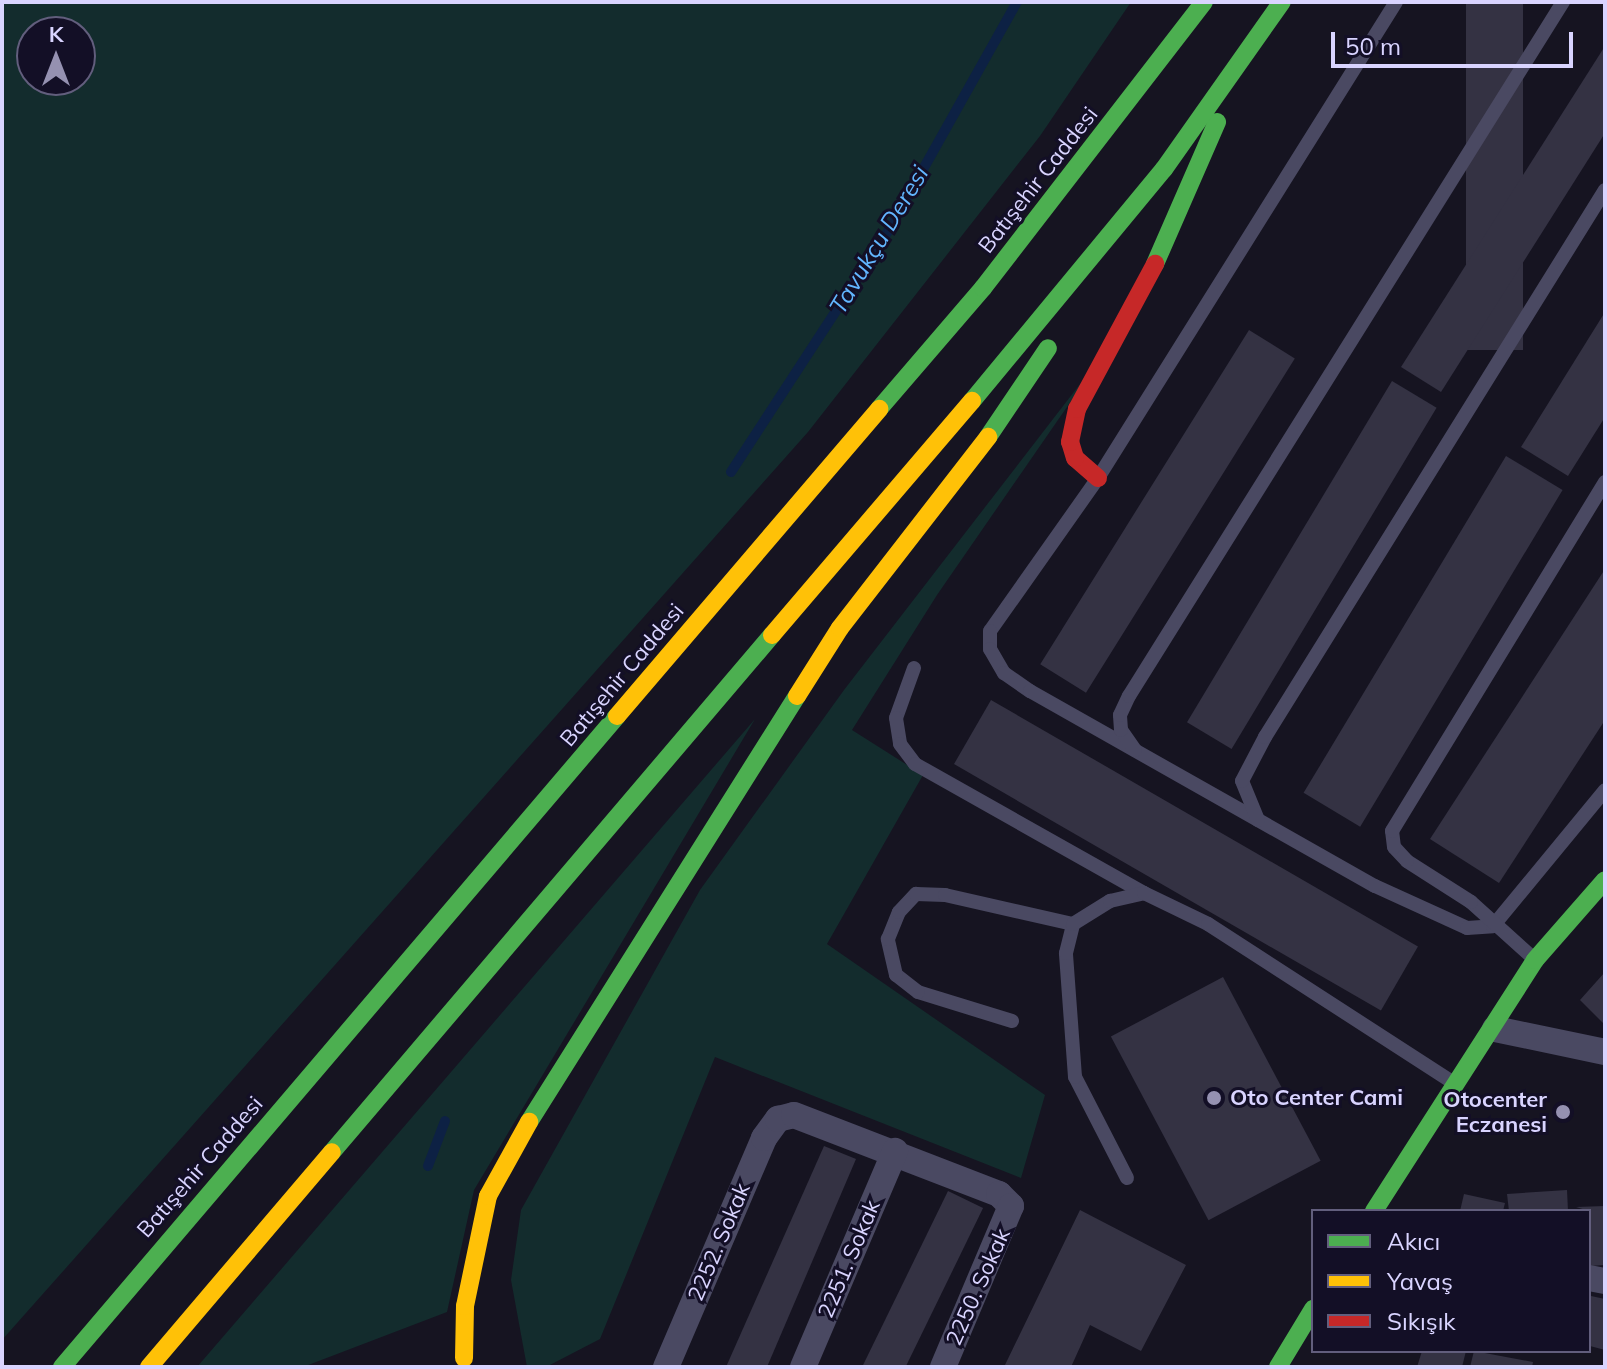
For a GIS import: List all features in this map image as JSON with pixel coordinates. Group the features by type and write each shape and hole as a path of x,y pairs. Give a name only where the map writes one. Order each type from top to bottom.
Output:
{"main road":[{"name":"Batışehir Caddesi","path":"62,1367 973,301 1204,2"},
{"path":"149,1367 1164,169 1282,2"},
{"path":"1098,478 1072,450 1077,409 1186,202 1232,75"},
{"path":"1074,310 1096,250"},
{"path":"458,1364 465,1306 488,1196 555,1074 840,628 967,468 1056,336"},
{"path":"1375,1209 1495,1029 1535,960 1605,880"},
{"path":"1278,1367 1311,1312"}],"street":[{"path":"1495,1029 1605,1052"},
{"name":"2252. Sokak","path":"666,1367 764,1138 778,1119 794,1115 895,1151"},
{"name":"2250. Sokak","path":"895,1151 999,1194 1011,1206 943,1367"},
{"name":"2251. Sokak","path":"803,1367 895,1151"}],"lane":[{"path":"1396,2 1098,478 990,631 990,649 1004,673 1030,691 1261,824 1467,928 1493,926 1605,790"},
{"path":"1137,753 1121,730 1120,715 1129,696 1563,2"},
{"path":"1261,824 1246,800 1242,781 1265,737 1605,190"},
{"path":"1535,960 1493,926 1471,902 1407,861 1394,847 1392,831 1605,482"},
{"path":"914,668 896,718 900,744 915,764 1144,893 1208,924 1458,1085"},
{"path":"1127,1178 1075,1077 1066,953 1073,924 1110,901 1144,893"},
{"path":"1012,1021 918,992 896,975 888,939 899,912 916,894 945,895 1073,924"}],"green space":[{"path":"2,2 1131,2 1040,136 808,432 2,1340"},
{"path":"1107,349 937,595 852,730 923,775 827,944 1045,1095 1021,1178 715,1057 600,1339 546,1367 527,1367 511,1280 521,1210 700,890 844,690"},
{"path":"755,719 474,1190 447,1312 303,1367 197,1367"}],"building":[{"path":"1466,2 1523,2 1523,350 1466,350"},
{"path":"1605,46 1605,133 1441,392 1401,367"},
{"path":"1605,312 1605,417 1568,476 1521,447"},
{"path":"1249,330 1295,359 1086,693 1040,664"},
{"path":"1392,381 1437,408 1232,749 1187,722"},
{"path":"1506,456 1563,490 1360,827 1304,793"},
{"path":"1605,569 1605,720 1499,883 1430,839"},
{"path":"991,700 1418,946 1381,1011 954,764"},
{"path":"1605,972 1605,1025 1580,1000"},
{"name":"Oto Center Cami","path":"1223,977 1321,1161 1209,1220 1111,1037"},
{"path":"824,1146 856,1159 767,1367 726,1367"},
{"path":"1567,1190 1568,1209 1509,1209 1507,1194"},
{"path":"948,1191 983,1208 906,1367 863,1365"},
{"path":"1464,1194 1505,1203 1504,1209 1460,1209"},
{"path":"1605,1206 1605,1265 1591,1266 1591,1209 1576,1207"},
{"path":"1080,1210 1186,1265 1141,1351 1090,1325 1071,1367 1004,1367"},
{"path":"1591,1296 1605,1299 1605,1350 1591,1346"},
{"path":"1421,1353 1466,1353 1462,1367 1417,1367"},
{"path":"1474,1353 1533,1362 1532,1367 1470,1367"}],"waterway":[{"name":"Tavukçu Deresi","path":"731,472 889,230 1017,2"},
{"path":"428,1166 445,1121"}],"traffic: fast":[{"path":"879,409 983,288 1204,2"},
{"path":"972,401 1164,169 1282,2"},
{"path":"1155,264 1217,122"},
{"path":"988,437 1048,348"},
{"path":"332,1152 772,635"},
{"path":"529,1122 797,696"},
{"path":"62,1367 617,716"},
{"path":"1375,1209 1535,960 1605,880"},
{"path":"1278,1367 1311,1312"}],"traffic: slow":[{"path":"772,635 972,401"},
{"path":"617,716 879,409"},
{"path":"797,696 840,628 988,437"},
{"path":"464,1358 465,1306 488,1196 529,1122"},
{"path":"149,1367 332,1152"}],"traffic: jam":[{"path":"1098,478 1075,458 1070,442 1077,409 1155,264"}],"place":[{"name":"Oto Center Cami","path":"1214,1098"},
{"name":"Otocenter Eczanesi","path":"1563,1112"}]}
